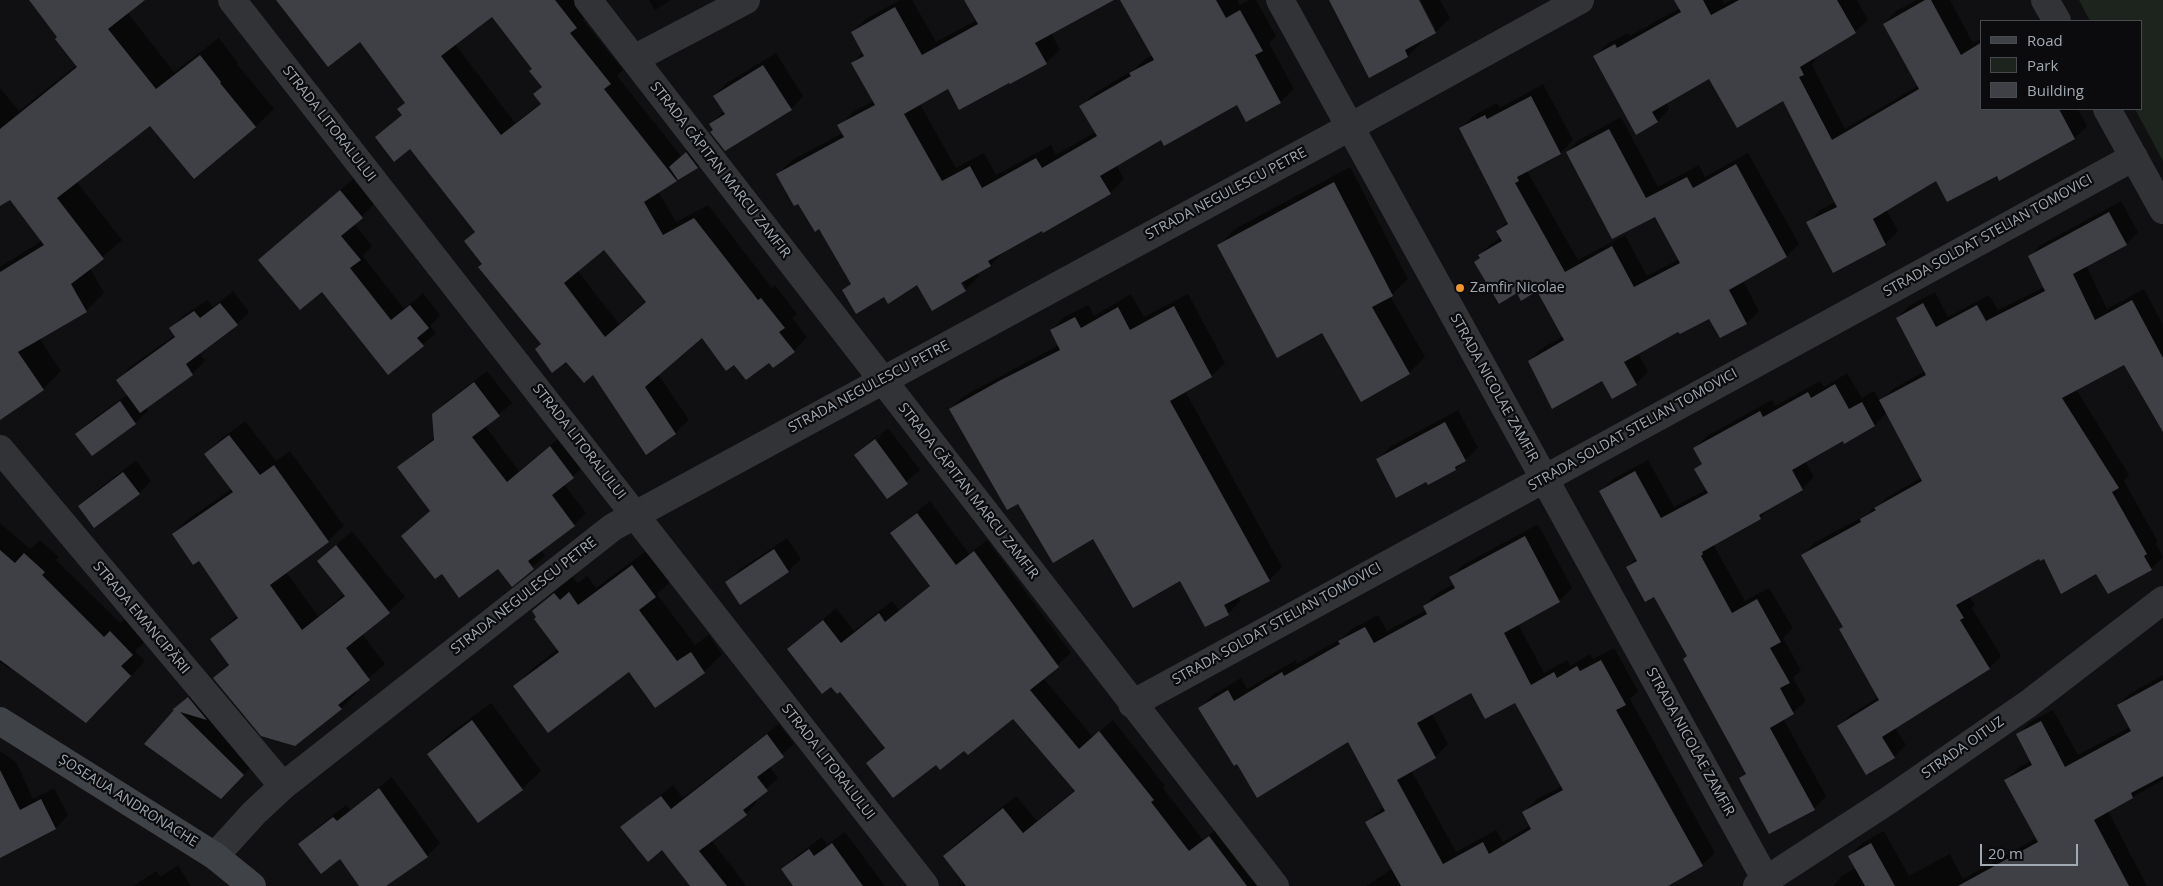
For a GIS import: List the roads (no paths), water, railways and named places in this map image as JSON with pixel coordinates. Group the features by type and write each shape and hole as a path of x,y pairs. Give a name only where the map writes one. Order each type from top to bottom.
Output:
{"main road":[{"name":"ȘOSEAUA ANDRONACHE","path":"0,720 215,856 252,886"}],"street":[{"name":"STRADA LITORALULUI","path":"232,0 635,513 924,886"},
{"name":"STRADA CĂPITAN MARCU ZAMFIR","path":"588,0 1275,886"},
{"path":"634,59 746,0"},
{"name":"STRADA NICOLAE ZAMFIR","path":"1280,0 1544,479 1761,883"},
{"name":"STRADA NEGULESCU PETRE","path":"215,856 254,813 283,786 613,527 635,513 1350,127 1580,0"},
{"path":"2046,0 2056,20"},
{"path":"2108,110 2163,210"},
{"name":"STRADA SOLDAT STELIAN TOMOVICI","path":"1132,704 2134,157"},
{"name":"STRADA EMANCIPĂRII","path":"0,449 283,786"},
{"name":"STRADA OITUZ","path":"1761,883 1889,800 2028,704 2163,600"}],"place":[{"name":"Zamfir Nicolae","path":"1460,288"}]}
